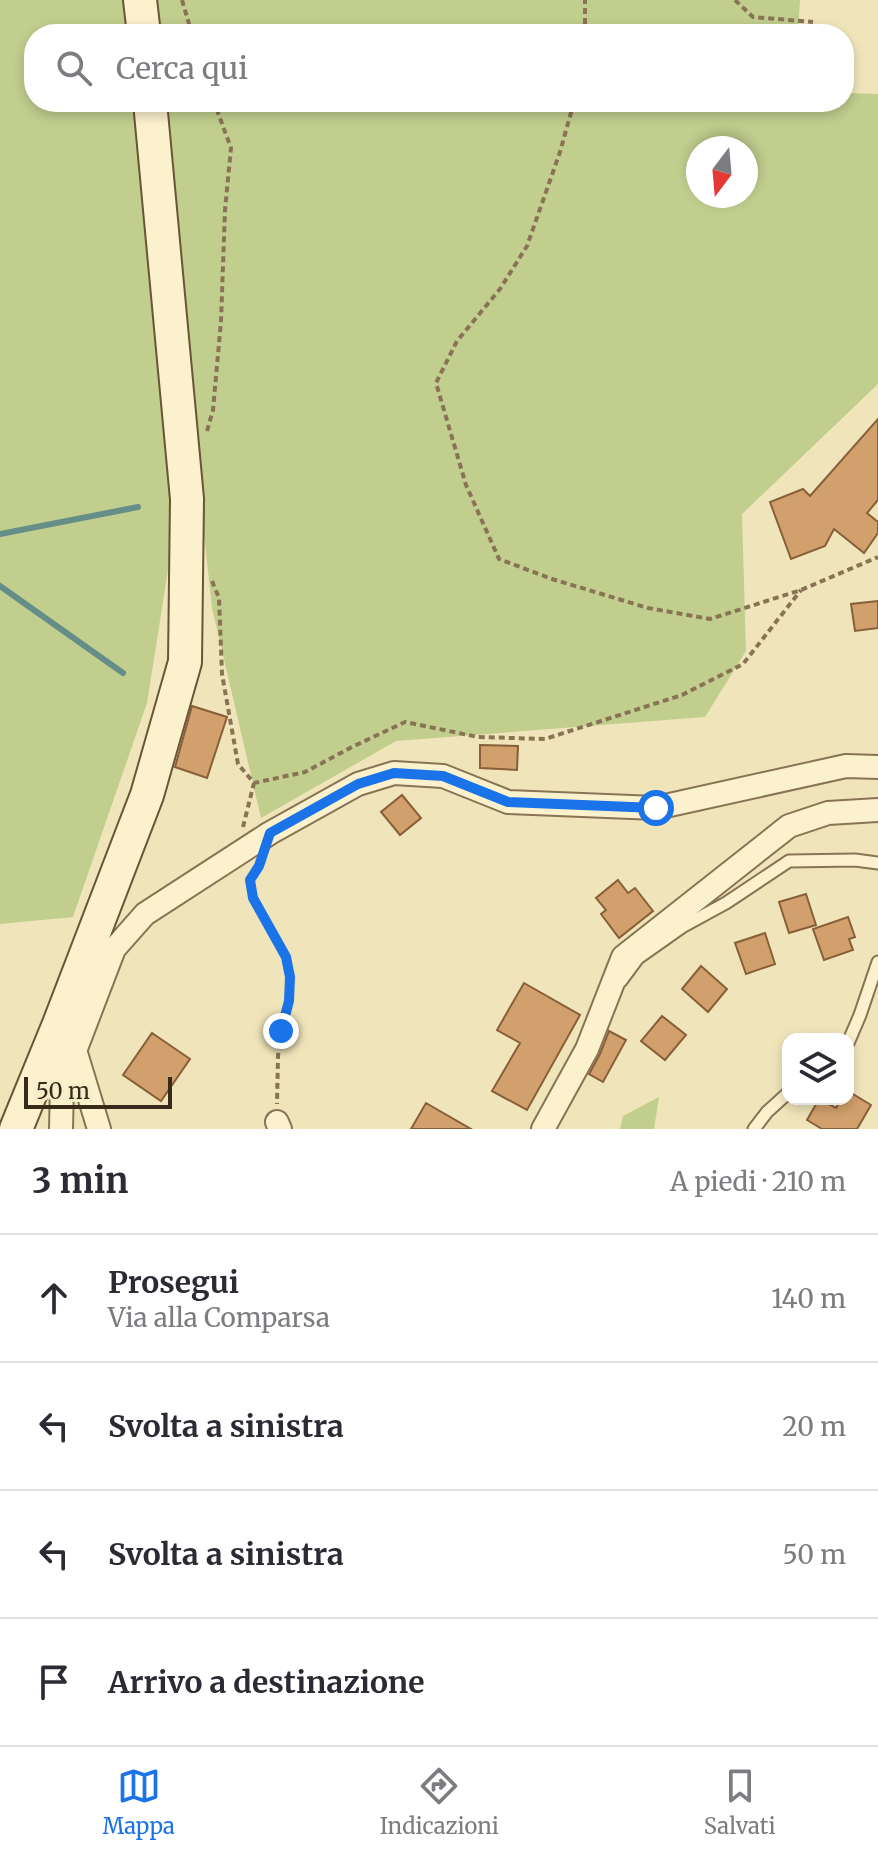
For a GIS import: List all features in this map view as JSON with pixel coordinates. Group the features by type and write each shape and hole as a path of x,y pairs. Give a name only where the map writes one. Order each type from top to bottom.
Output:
{"main road":[{"path":"140,0 143,24"},
{"path":"16,1129 67,1037 147,795 185,662 187,499 151,112"}],"street":[{"path":"61,1129 67,1037 114,949 145,914 270,833 358,784 394,773 443,776 508,802 656,808 846,766 878,767"},
{"path":"543,1129 587,1049 623,957 789,826 828,813 878,810"},
{"path":"67,1037 99,1129"}],"lane":[{"path":"604,1005 638,958 789,861 855,860 878,863"},
{"path":"852,1033 878,962"},
{"path":"754,1129 782,1098"}],"path":[{"path":"182,0 189,24"},
{"path":"585,0 585,24"},
{"path":"735,0 753,17 813,22"},
{"path":"204,440 215,395 231,148 218,112"},
{"path":"571,112 527,246 500,289 457,341 436,383 466,485 499,559 552,579 648,608 710,619 801,590 878,557"},
{"path":"208,571 219,598 222,674 238,764 254,783"},
{"path":"254,783 305,772 405,722 478,737 545,739 682,695 743,664 801,590"},
{"path":"236,856 254,783"},
{"path":"270,833 259,866 250,880 253,898 286,957 290,977 289,1001 278,1056 278,1125"}],"green space":[{"path":"0,0 128,0 130,24 24,24 24,112 138,112 175,526 147,703 73,917 0,924"},
{"path":"153,0 800,0 799,24 155,24"},
{"path":"854,93 878,94 878,384 742,514 746,651 705,717 396,741 261,818 212,608 164,112 854,112"},
{"path":"659,1097 654,1129 620,1129 623,1116"}],"building":[{"path":"878,419 878,500 867,513 878,522 878,533 864,553 834,529 825,546 791,559 770,502 803,489 810,496"},
{"path":"878,601 878,628 855,631 851,604"},
{"path":"192,706 227,717 207,778 175,767"},
{"path":"480,745 518,746 517,770 480,768"},
{"path":"402,795 421,818 400,835 381,812"},
{"path":"618,880 628,893 635,888 653,911 619,938 601,914 606,910 596,898"},
{"path":"806,894 816,925 789,933 779,902"},
{"path":"848,917 855,937 849,939 853,950 824,960 813,929"},
{"path":"765,933 775,964 746,974 735,943"},
{"path":"701,966 727,989 708,1012 682,989"},
{"path":"524,983 580,1015 527,1110 492,1091 520,1043 497,1030"},
{"path":"662,1016 686,1035 665,1060 641,1041"},
{"path":"609,1031 626,1040 603,1082 589,1074"},
{"path":"152,1033 190,1059 161,1101 123,1075"},
{"path":"854,1095 871,1105 857,1129 822,1129 807,1120 816,1105 836,1108 838,1105 854,1105"},
{"path":"426,1103 471,1129 411,1129"}],"waterway":[{"path":"0,534 138,507"},
{"path":"0,586 123,673"}],"route":[{"path":"281,1031 289,1001 290,977 286,957 253,898 250,880 259,866 270,833 358,784 394,773 443,776 508,802 656,808"}]}
